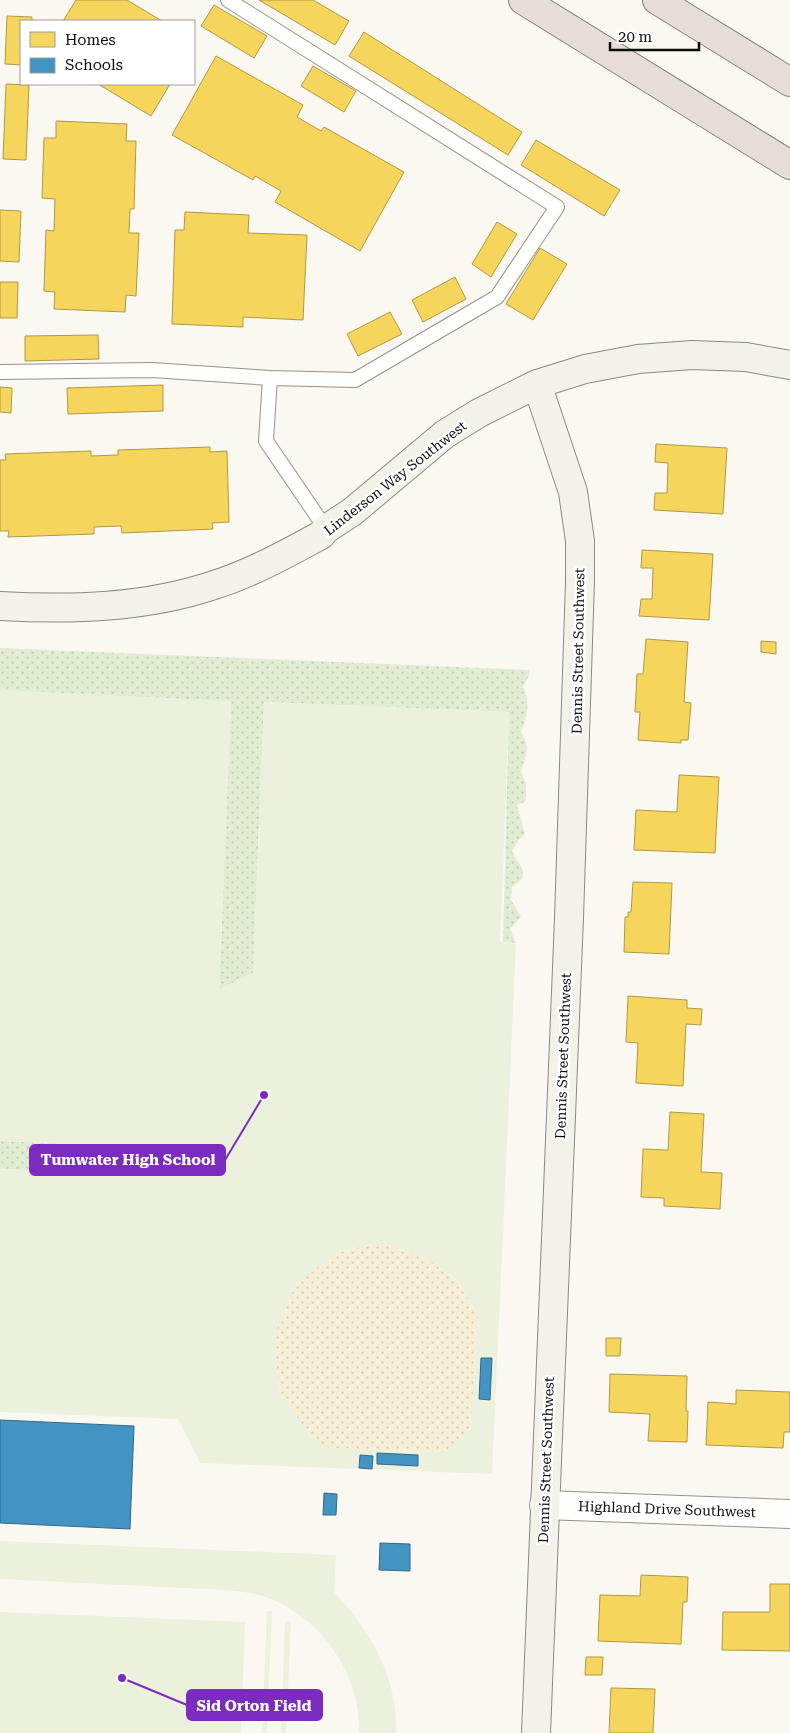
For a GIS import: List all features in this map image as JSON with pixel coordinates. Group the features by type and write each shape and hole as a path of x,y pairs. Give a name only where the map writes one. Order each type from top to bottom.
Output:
{"highway":[{"path":"523,0 790,166"},
{"path":"658,0 790,82"}],"street":[{"name":"Linderson Way Southwest","path":"0,606 29,608 100,606 165,599 214,585 264,566 321,536 326,529 352,512 445,434 479,413 537,384 586,369 638,359 692,355 746,357 790,365"},
{"name":"Dennis Street Southwest","path":"536,1733 577,716 580,542 573,492 537,384"},
{"name":"Highland Drive Southwest","path":"544,1505 790,1514"}],"lane":[{"path":"0,372 152,370 270,378 355,380 497,297 557,206 228,0"},
{"path":"270,378 266,441 326,529"}],"green space":[{"path":"0,648 530,670 523,687 527,699 527,710 521,732 527,748 521,772 526,783 526,801 517,805 525,834 517,842 512,852 522,868 523,878 512,887 511,900 521,917 510,929 516,943 503,942 509,712 264,702 253,973 219,990 231,702 0,690"},
{"path":"0,690 231,701 219,990 253,973 264,702 509,712 500,942 516,943 492,1474 200,1463 178,1419 0,1412 0,1169 49,1171 63,1144 0,1141","holes":["381,1242 426,1258 457,1280 478,1315 471,1427 445,1452 329,1448 310,1436 280,1393 273,1338 296,1284 338,1252"]},
{"path":"0,1141 64,1143 49,1171 0,1169"},
{"path":"0,1541 336,1555 334,1592 360,1623 380,1656 392,1693 396,1733 359,1733 358,1711 354,1690 346,1670 321,1634 305,1619 287,1607 263,1596 231,1590 0,1579"},
{"path":"267,1611 272,1611 267,1733 262,1733"},
{"path":"0,1612 245,1622 241,1733 0,1733"},
{"path":"285,1621 291,1621 286,1733 281,1733"}],"sand":[{"path":"381,1242 426,1258 457,1281 478,1315 471,1427 445,1452 328,1448 310,1436 280,1393 273,1338 295,1284 338,1252"}],"building: Homes":[{"path":"76,0 127,0 160,20 64,20"},
{"path":"259,0 313,0 349,21 335,45"},
{"path":"214,5 267,36 254,58 201,26"},
{"path":"7,16 32,17 32,20 20,20 20,65 5,64"},
{"path":"364,32 522,132 508,155 349,56"},
{"path":"216,56 303,105 297,117 321,131 324,127 404,172 360,251 275,202 281,191 255,176 253,180 172,135"},
{"path":"313,66 356,91 344,112 301,86"},
{"path":"6,84 29,85 26,160 3,159"},
{"path":"100,85 169,85 151,116"},
{"path":"56,121 127,124 126,141 136,141 134,209 130,209 129,233 139,233 136,296 126,295 125,312 54,309 55,292 44,291 46,230 54,231 55,199 42,198 44,138 56,138"},
{"path":"536,140 620,190 604,216 521,165"},
{"path":"0,210 21,211 19,262 0,261"},
{"path":"185,212 249,215 248,233 307,235 303,320 243,317 243,327 172,324 175,230 184,230"},
{"path":"497,222 517,234 491,277 472,264"},
{"path":"540,248 567,264 533,320 506,304"},
{"path":"455,277 466,299 423,322 412,300"},
{"path":"0,282 18,282 17,318 0,318"},
{"path":"390,312 402,334 358,356 347,334"},
{"path":"98,335 99,359 25,361 25,336"},
{"path":"163,385 163,411 68,414 67,388"},
{"path":"0,387 12,388 11,413 0,412"},
{"path":"656,444 727,448 723,514 654,510 655,493 667,493 668,463 655,462"},
{"path":"210,447 210,452 227,451 229,522 212,523 213,529 122,533 121,526 94,527 94,534 8,537 9,531 0,531 0,460 6,460 5,454 91,451 91,456 118,455 118,450"},
{"path":"642,550 713,554 709,620 639,616 641,599 652,599 653,568 641,568"},
{"path":"646,639 688,642 684,702 691,703 688,740 681,740 681,743 638,740 640,712 635,712 637,674 643,674"},
{"path":"761,641 776,642 776,654 761,652"},
{"path":"679,775 719,777 715,853 634,850 636,810 677,812"},
{"path":"633,882 672,883 669,954 624,952 625,917 628,917 628,912 631,912"},
{"path":"628,996 687,1000 687,1008 702,1009 701,1025 686,1024 683,1086 636,1083 638,1043 626,1042"},
{"path":"670,1112 704,1114 701,1172 722,1173 720,1209 664,1206 664,1198 641,1197 643,1149 668,1150"},
{"path":"606,1338 621,1338 620,1356 606,1356"},
{"path":"610,1374 687,1376 687,1442 648,1441 650,1414 609,1412"},
{"path":"736,1390 790,1392 790,1432 784,1432 783,1448 706,1445 708,1402 736,1404"},
{"path":"641,1575 688,1577 687,1602 683,1602 681,1644 598,1641 600,1595 640,1596"},
{"path":"770,1584 790,1584 790,1651 722,1650 723,1612 770,1612"},
{"path":"586,1657 603,1657 602,1675 585,1675"},
{"path":"611,1688 655,1689 653,1733 609,1733"}],"building: Schools":[{"path":"481,1358 492,1358 490,1400 479,1399"},
{"path":"0,1420 134,1426 130,1529 0,1523"},
{"path":"377,1453 418,1455 418,1466 377,1464"},
{"path":"360,1455 373,1456 372,1469 359,1468"},
{"path":"324,1493 337,1494 336,1515 323,1515"},
{"path":"380,1543 410,1544 410,1571 379,1570"}],"place":[{"name":"Tumwater High School","path":"264,1095"},
{"name":"Sid Orton Field","path":"122,1678"}]}
